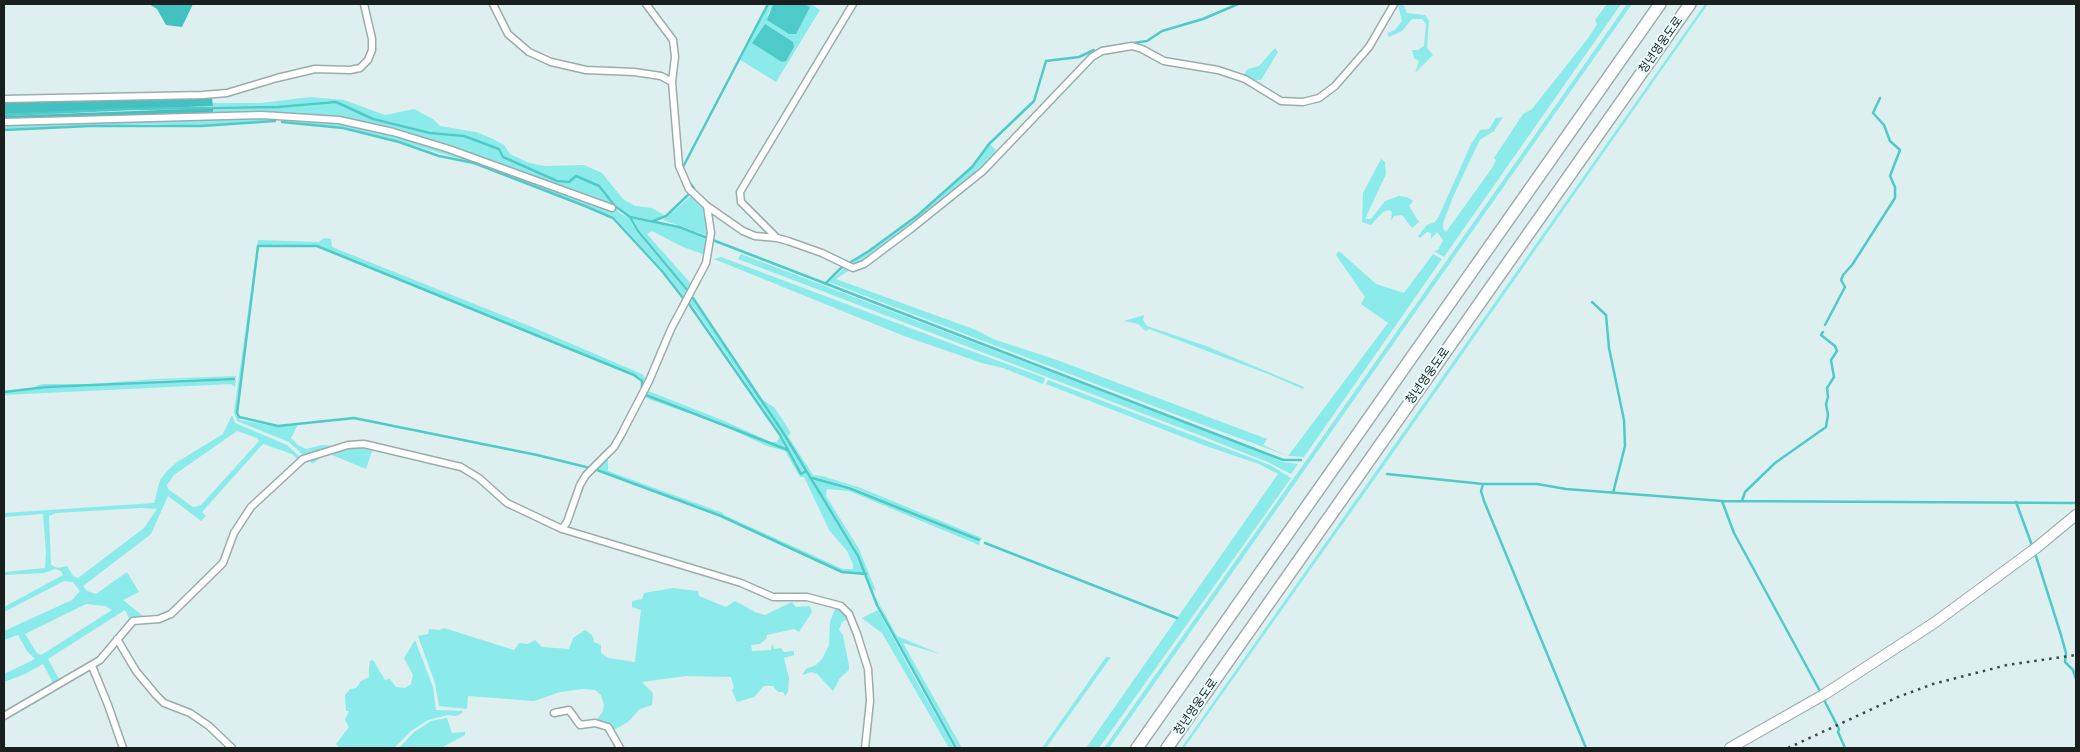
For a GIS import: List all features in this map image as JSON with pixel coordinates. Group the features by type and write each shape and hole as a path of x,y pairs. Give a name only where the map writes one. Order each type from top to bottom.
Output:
{"highway":[{"name":"청년영웅도로","path":"1137,748 1660,4"},
{"name":"청년영웅도로","path":"1167,748 1690,4"}],"main road":[{"path":"1730,748 1820,696 1934,623 2033,550 2076,515"}],"street":[{"path":"4,99 203,96 227,93 276,78 315,69 350,70 360,68 368,60 372,50 372,39 364,4"},
{"path":"493,4 508,34 529,52 551,62 586,70 634,72 661,76 672,82"},
{"path":"646,4 673,40 675,57 672,82 679,166 689,189 706,206 743,231 765,238 777,238 822,253 853,268 864,264 983,171 1092,57 1102,51 1132,46 1176,64 1218,70 1245,79 1281,100 1296,103 1319,98 1336,86 1369,47 1394,4"},
{"path":"777,238 741,202 740,192 853,4"},
{"path":"4,122 262,115 339,120 393,132 448,149 612,208"},
{"path":"562,529 568,522 580,484 586,475 610,451 621,435 649,381 671,329 706,263 711,233 706,206"},
{"path":"4,716 92,666 100,660 133,621 160,619 172,614 221,566 234,533 251,507 285,474 312,455 348,445 364,444 461,467 479,478 507,503 562,529 741,583 773,597 807,597 841,606 849,614 868,669 870,700 865,748"},
{"path":"117,639 136,671 164,703 190,713 232,748"},
{"path":"92,666 123,748"},
{"path":"554,713 569,710 580,725 595,723 608,727 620,748"}],"shaded area":[{"path":"149,4 193,4 182,27 166,25 157,9"},
{"path":"768,4 773,4 767,16 810,7 805,4 811,4 820,10 776,82 739,59"},
{"path":"773,4 805,4 810,7 796,34 789,34 767,20"},
{"path":"1398,4 1403,4 1407,13 1425,15 1429,21 1427,48 1433,55 1415,73 1419,61 1414,58 1412,50 1418,50 1424,46 1426,24 1422,19 1412,19 1402,31 1389,37 1387,33 1395,30 1402,21"},
{"path":"1607,4 1621,4 1444,257 1434,251 1438,250 1443,240 1437,232 1431,239 1431,233 1427,232 1420,238 1418,236 1427,225 1435,222 1439,216 1471,144 1480,130 1489,129 1496,118 1503,117 1494,131 1480,140 1473,154 1443,223 1443,228 1446,232 1492,168 1496,160 1494,158 1523,114 1532,109 1589,37 1597,24 1595,20"},
{"path":"1627,4 1632,4 1109,748 1104,748"},
{"path":"1705,4 1708,4 1395,450 1184,748 1181,748"},
{"path":"765,24 793,42 794,47 786,61 782,62 752,43"},
{"path":"1275,48 1278,52 1261,80 1251,81 1246,78 1244,74 1248,69 1259,66"},
{"path":"310,97 344,100 385,115 414,109 433,119 440,126 476,132 493,139 504,145 510,154 529,163 545,166 584,165 602,173 623,199 635,206 652,208 664,215 653,220 630,216 616,205 599,186 576,175 568,181 557,180 504,157 500,148 464,135 431,132 373,118 336,101 278,106 213,106 213,103 261,103"},
{"path":"212,98 213,106 4,114 4,102"},
{"path":"336,103 373,120 430,134 464,137 499,150 502,158 556,182 569,183 576,177 598,187 620,213 629,218 637,232 688,293 685,298 663,270 614,217 474,163 398,141 343,127 281,121 338,122 448,147 338,118 213,115 213,108 278,108"},
{"path":"213,108 213,115 4,120 4,116"},
{"path":"262,116 276,121 201,126 152,124 4,129 4,124"},
{"path":"990,144 998,153 982,170 863,262 853,267 850,263 869,252 937,200 972,167"},
{"path":"1381,159 1385,162 1386,174 1365,219 1371,219 1385,201 1399,196 1407,197 1413,201 1409,206 1419,222 1412,228 1402,215 1394,216 1391,221 1392,212 1389,210 1383,212 1371,225 1362,222 1363,193"},
{"path":"691,196 703,206 708,236 663,220"},
{"path":"633,219 678,228 707,239 706,257 652,231 647,234 693,286 690,292 639,230"},
{"path":"324,238 331,239 332,247 532,327 642,374 647,380 643,389 640,377 323,248 299,245 258,245 236,415 240,420 273,426 298,424 291,438 298,445 306,449 322,445 335,446 303,455 289,442 237,421 234,412 258,240 319,242"},
{"path":"1339,251 1376,284 1404,293 1433,254 1442,259 1304,457 1288,456 1388,323 1361,304 1365,297 1336,255"},
{"path":"741,254 1258,451 1282,462 1298,464 1291,474 1270,463 1194,433 738,259"},
{"path":"721,257 1045,378 1043,384 1003,368 982,363 904,336 714,259"},
{"path":"846,267 851,269 836,279 976,330 993,339 1057,360 1267,439 1263,445 1288,456 829,282"},
{"path":"691,297 783,434 805,471 801,472 781,434 693,306 688,302"},
{"path":"1144,315 1143,320 1147,326 1206,346 1304,387 1303,389 1149,329 1146,331 1138,324 1124,321"},
{"path":"236,376 236,378 162,380 4,390 31,388 42,384 91,384 156,379"},
{"path":"236,380 235,387 231,384 4,395 4,393 47,388"},
{"path":"1048,380 1270,465 1291,478 1099,748 1086,748 1278,474 1259,464 1206,446 1046,384"},
{"path":"646,390 771,442 777,442 780,436 785,448 647,394"},
{"path":"644,394 787,450 800,474 806,472 857,557 864,574 842,571 721,515 597,469 608,457 608,471 723,513 843,569 853,569 853,564 847,551 829,530 804,477 800,477 785,451 767,446 722,425 643,397"},
{"path":"763,400 775,408 791,433 788,436 813,475 861,488 982,538 981,540 849,486 812,477"},
{"path":"232,415 235,423 287,445 299,456 298,460 292,454 263,444 202,512 206,516 201,521 168,496 151,534 83,586 87,591 96,594 127,572 139,592 123,600 143,616 130,620 125,610 48,659 60,681 52,686 52,681 43,664 25,674 4,682 4,674 35,659 27,651 18,635 4,640 4,631 72,600 80,591 73,582 64,581 4,612 4,607 63,575 61,571 55,569 44,573 4,575 4,572 45,568 46,552 43,514 4,517 4,513 154,503 160,480 167,471 177,462 223,434","holes":["237,431 257,438 259,441 201,505 193,507 168,489 167,485 174,475","141,508 157,509 144,528 78,578 73,576 67,566 58,568 51,565 49,516 56,513","86,604 105,606 112,610 41,655 37,653 25,634"]},
{"path":"348,446 373,448 366,469 327,453 312,464 307,458"},
{"path":"815,479 849,488 980,542 979,545 849,491 827,489 826,496 859,549 876,591 872,589 855,548 814,482"},
{"path":"673,588 698,591 699,596 726,607 735,601 755,612 765,615 792,602 796,607 810,606 812,612 799,632 794,629 767,635 766,639 760,644 751,645 752,651 771,650 772,644 774,649 781,648 784,652 794,651 794,655 784,658 789,678 788,692 785,696 783,692 778,692 773,686 764,686 754,697 737,702 732,690 734,687 731,677 686,676 642,682 653,693 652,705 640,709 628,722 612,731 595,722 603,711 604,705 601,695 595,690 583,689 560,692 534,701 468,696 467,709 439,706 435,683 418,636 428,634 429,629 439,630 444,628 514,650 519,643 528,644 535,640 542,647 569,649 573,638 585,630 592,635 594,642 601,645 601,653 608,658 635,662 641,610 632,607 632,601 642,599 644,593"},
{"path":"873,592 897,636 940,654 903,643 962,748 958,748 893,634"},
{"path":"836,606 848,619 842,622 839,630 843,635 849,670 840,678 833,691 817,674 812,672 802,675 806,669 816,665 822,659 829,645 830,622"},
{"path":"878,610 955,748 949,748 882,633 862,618"},
{"path":"415,640 433,687 436,710 463,711 462,713 457,716 448,715 428,720 411,731 394,748 340,748 336,744 349,727 345,720 349,711 346,711 345,695 350,689 356,688 361,681 369,677 370,661 373,660 385,680 390,679 396,687 405,688 411,684 413,675 404,658"},
{"path":"1106,657 1111,657 1046,748 1042,748"},
{"path":"447,718 452,733 465,732 465,735 441,748 399,748 414,732 431,721"}],"waterway":[{"path":"684,171 683,167 768,4"},
{"path":"1101,48 1147,41 1162,31 1203,19 1238,4"},
{"path":"849,263 869,251 918,215 972,167 989,144 1034,101 1046,61 1079,57 1094,50"},
{"path":"1825,325 1845,287 1841,280 1843,275 1852,265 1895,198 1895,187 1890,176 1900,150 1890,141 1884,125 1873,113 1880,98"},
{"path":"4,115 131,109 278,107 336,102 373,119 430,133 464,136 499,149 503,157 557,181 569,182 576,176 599,186 615,206 630,217 679,227 1283,460 1301,460"},
{"path":"4,130 90,126 201,126 275,121"},
{"path":"282,122 343,128 399,142 439,156 474,163 613,218 662,271 683,298"},
{"path":"688,181 694,188"},
{"path":"653,221 666,216 688,195"},
{"path":"630,217 638,231 688,291"},
{"path":"590,468 537,455 354,418 278,426 239,417 237,413 258,246 317,246 634,375 642,381 642,389"},
{"path":"826,283 843,266"},
{"path":"693,298 784,434 858,556 877,605 956,748"},
{"path":"1592,302 1606,315 1609,348 1624,420 1625,446 1613,493"},
{"path":"689,304 780,435 801,474 806,471"},
{"path":"1742,501 1745,492 1775,463 1826,427 1828,415 1826,404 1828,397 1827,388 1834,377 1831,360 1837,351 1835,346 1821,335 1823,332"},
{"path":"4,392 47,387 234,379"},
{"path":"646,395 788,450"},
{"path":"597,470 721,516 842,572 866,574"},
{"path":"1387,474 1483,484 1537,484 1566,489 1722,501 2076,503"},
{"path":"812,478 849,488 979,540"},
{"path":"1483,484 1481,491 1484,501 1586,748"},
{"path":"1722,501 1734,533 1821,693"},
{"path":"2016,502 2033,548"},
{"path":"985,543 1177,618"},
{"path":"2035,553 2066,653 2065,662 2073,670 2076,679"},
{"path":"1823,698 1839,729 1838,732 1845,748"}],"railway":[{"path":"1788,748 1898,697 1933,684 2007,665 2076,655"}]}
